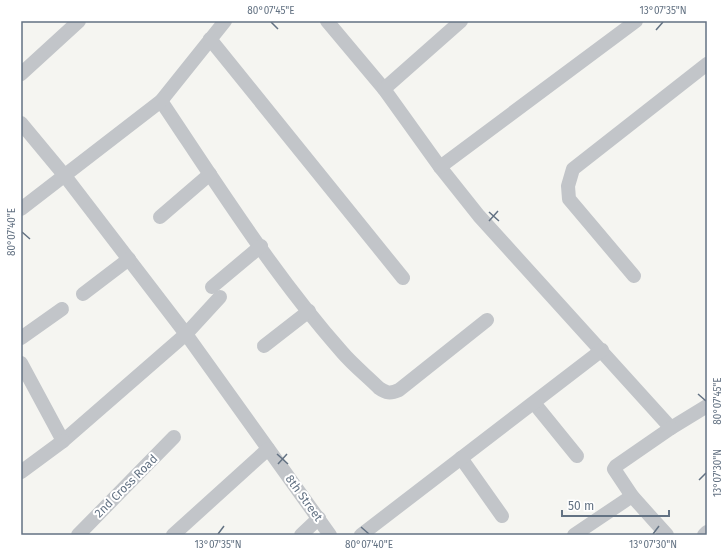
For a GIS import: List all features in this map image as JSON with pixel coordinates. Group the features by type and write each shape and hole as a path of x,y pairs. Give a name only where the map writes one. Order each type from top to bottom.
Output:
{"street":[{"path":"21,74 79,21"},
{"path":"21,209 161,101 225,21"},
{"path":"327,21 384,89 440,167 479,216 602,350 671,428"},
{"path":"440,167 636,21"},
{"path":"384,89 453,23"},
{"path":"210,39 403,278"},
{"path":"634,276 569,199 568,186 573,169 707,64"},
{"path":"161,101 210,174 309,311 348,358 379,388 385,392 392,393 399,390 487,320"},
{"name":"8th Street","path":"21,124 65,176 186,334 330,535"},
{"path":"160,217 210,174"},
{"path":"21,472 63,441 186,334 216,292 261,246"},
{"path":"83,294 129,259"},
{"path":"21,338 62,309"},
{"path":"264,346 309,311"},
{"path":"362,535 602,350"},
{"path":"21,363 63,441"},
{"path":"534,403 577,456"},
{"path":"667,535 632,496 616,473 616,466 671,428 707,406"},
{"name":"2nd Cross Road","path":"78,535 174,437"},
{"path":"173,535 268,449"},
{"path":"461,458 502,516"},
{"path":"574,535 632,496"},
{"path":"301,535 319,518"},
{"path":"704,535 707,532"}]}
